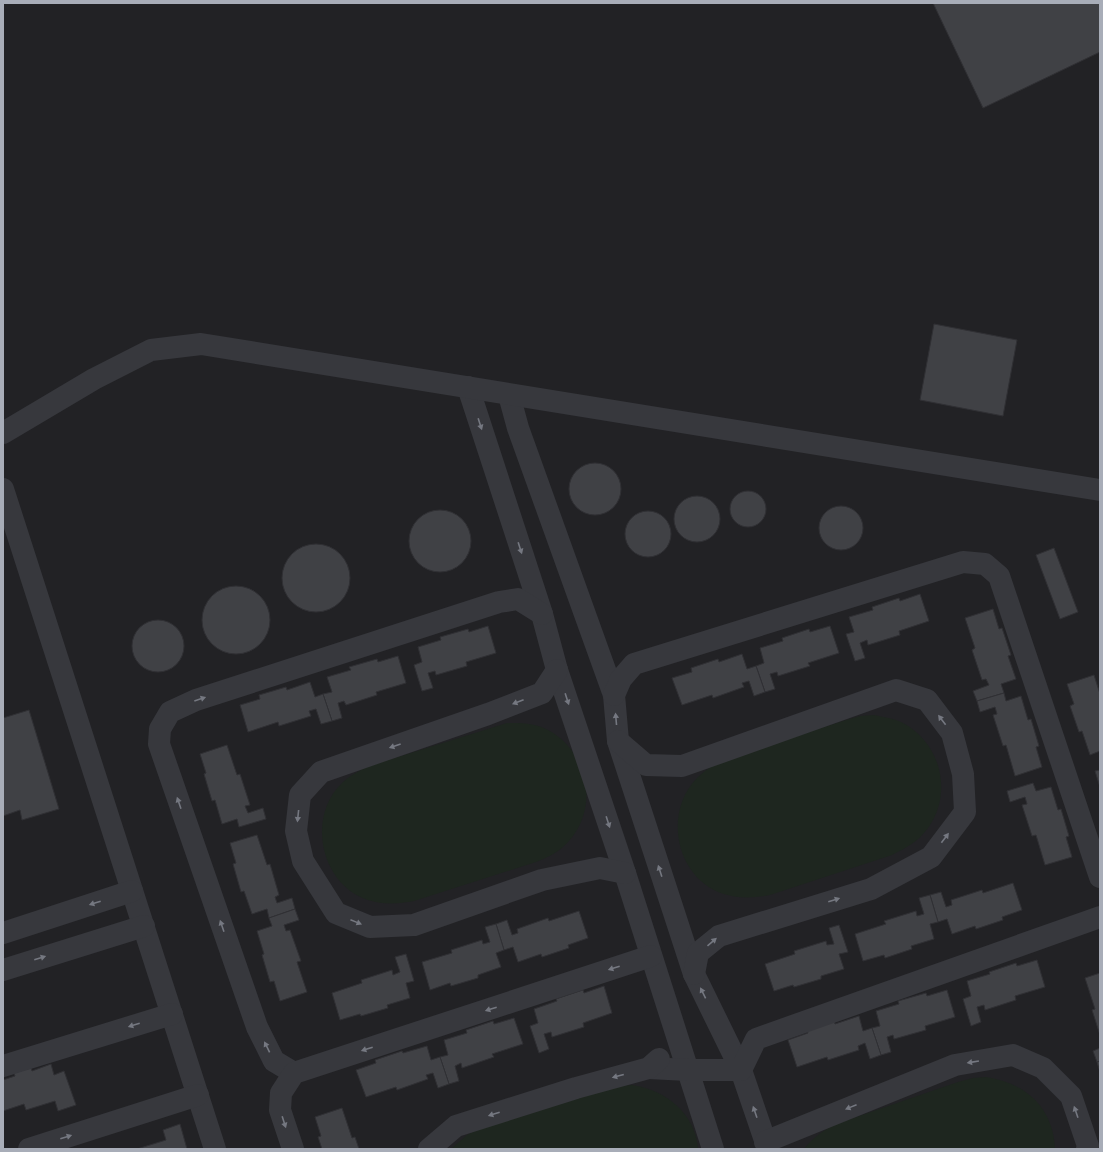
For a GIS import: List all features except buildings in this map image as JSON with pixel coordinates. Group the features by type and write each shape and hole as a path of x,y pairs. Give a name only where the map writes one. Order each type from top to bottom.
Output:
{"street":[{"path":"3,433 94,379 151,350 201,344 1100,490"},
{"path":"468,387 542,614 557,670 625,873 713,1149"},
{"path":"509,395 518,428 614,695 618,741 694,974 741,1070 766,1145 954,1065 1013,1055 1043,1068 1071,1096 1088,1146 1087,1149"},
{"path":"3,489 215,1149"},
{"path":"614,695 621,679 634,664 963,562 985,564 999,576 1100,877"},
{"path":"294,1073 274,1061 257,1027 159,744 160,729 170,712 196,700 499,602 518,599 542,614"},
{"path":"557,670 542,693 480,717 321,772 300,796 296,831 303,861 336,913 370,927 414,925 542,880 600,868 625,873"},
{"path":"618,741 646,765 682,766 896,690 928,700 952,733 963,774 965,812 931,857 871,889 719,936 698,953 694,974"},
{"path":"3,933 132,891"},
{"path":"741,1070 756,1039 1100,917"},
{"path":"3,970 144,926"},
{"path":"293,1149 280,1110 281,1093 294,1073 651,956"},
{"path":"3,1066 172,1014"},
{"path":"649,1068 668,1051 675,1028"},
{"path":"429,1149 456,1126 576,1088 649,1068 741,1070"},
{"path":"29,1149 198,1095"}],"shaded area":[{"path":"3,3 1100,3 1100,1149 3,1149"},
{"path":"874,715 901,722 914,731 934,754 939,769 941,784 940,799 936,814 921,837 892,855 764,896 730,896 708,886 695,874 685,860 680,843 678,825 680,808 687,791 701,774 723,760 846,720 860,716"},
{"path":"507,723 531,724 546,729 561,739 573,752 581,767 586,784 586,801 583,818 575,833 563,847 550,856 536,862 408,902 374,902 352,892 339,880 329,865 324,848 322,830 325,813 331,796 343,782 369,766"},
{"path":"986,1077 1013,1085 1025,1091 1035,1100 1043,1109 1049,1121 1055,1149 804,1149 818,1135 836,1124 958,1082 973,1078"},
{"path":"632,1085 656,1092 677,1105 685,1114 691,1125 696,1136 698,1149 451,1149 467,1135 481,1128 619,1086"}]}
